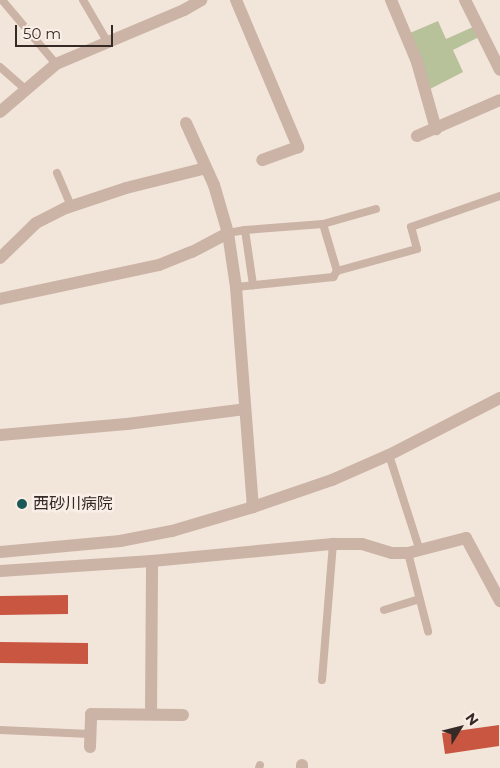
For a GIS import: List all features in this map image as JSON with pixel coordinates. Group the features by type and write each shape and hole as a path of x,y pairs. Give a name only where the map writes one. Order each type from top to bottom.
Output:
{"street":[{"path":"0,112 56,64 108,41 180,5 201,0"},
{"path":"236,0 298,147 262,160"},
{"path":"391,0 418,62 436,129"},
{"path":"465,0 500,70"},
{"path":"417,136 500,100"},
{"path":"186,123 214,186 228,234 236,287 253,507"},
{"path":"0,258 36,223 71,206 126,188 206,168"},
{"path":"0,299 159,265 192,252 228,234"},
{"path":"0,552 120,542 172,531 253,507 332,480 389,455 500,398"},
{"path":"0,435 127,424 245,409"},
{"path":"0,571 152,561 333,544 362,544 392,553 414,552 466,538 500,601"},
{"path":"151,713 152,561"},
{"path":"90,740 91,714 151,713 183,715"}],"lane":[{"path":"2,0 56,64"},
{"path":"83,0 108,41"},
{"path":"0,66 25,89"},
{"path":"57,173 71,206"},
{"path":"236,287 333,278 337,271 417,249 411,227 500,196"},
{"path":"228,234 246,230 323,224 376,209"},
{"path":"323,224 337,271"},
{"path":"246,230 253,285"},
{"path":"389,455 414,552 419,599 428,631"},
{"path":"322,680 333,544"},
{"path":"384,610 419,599"},
{"path":"0,730 90,740"}],"green space":[{"path":"438,21 446,39 473,27 479,37 453,50 463,72 430,89 410,33"}],"building":[{"path":"68,595 68,614 0,615 0,596"},
{"path":"0,642 88,643 88,664 0,663"},
{"path":"499,725 499,746 445,754 442,733"}],"place":[{"name":"西砂川病院","path":"22,504"}]}
